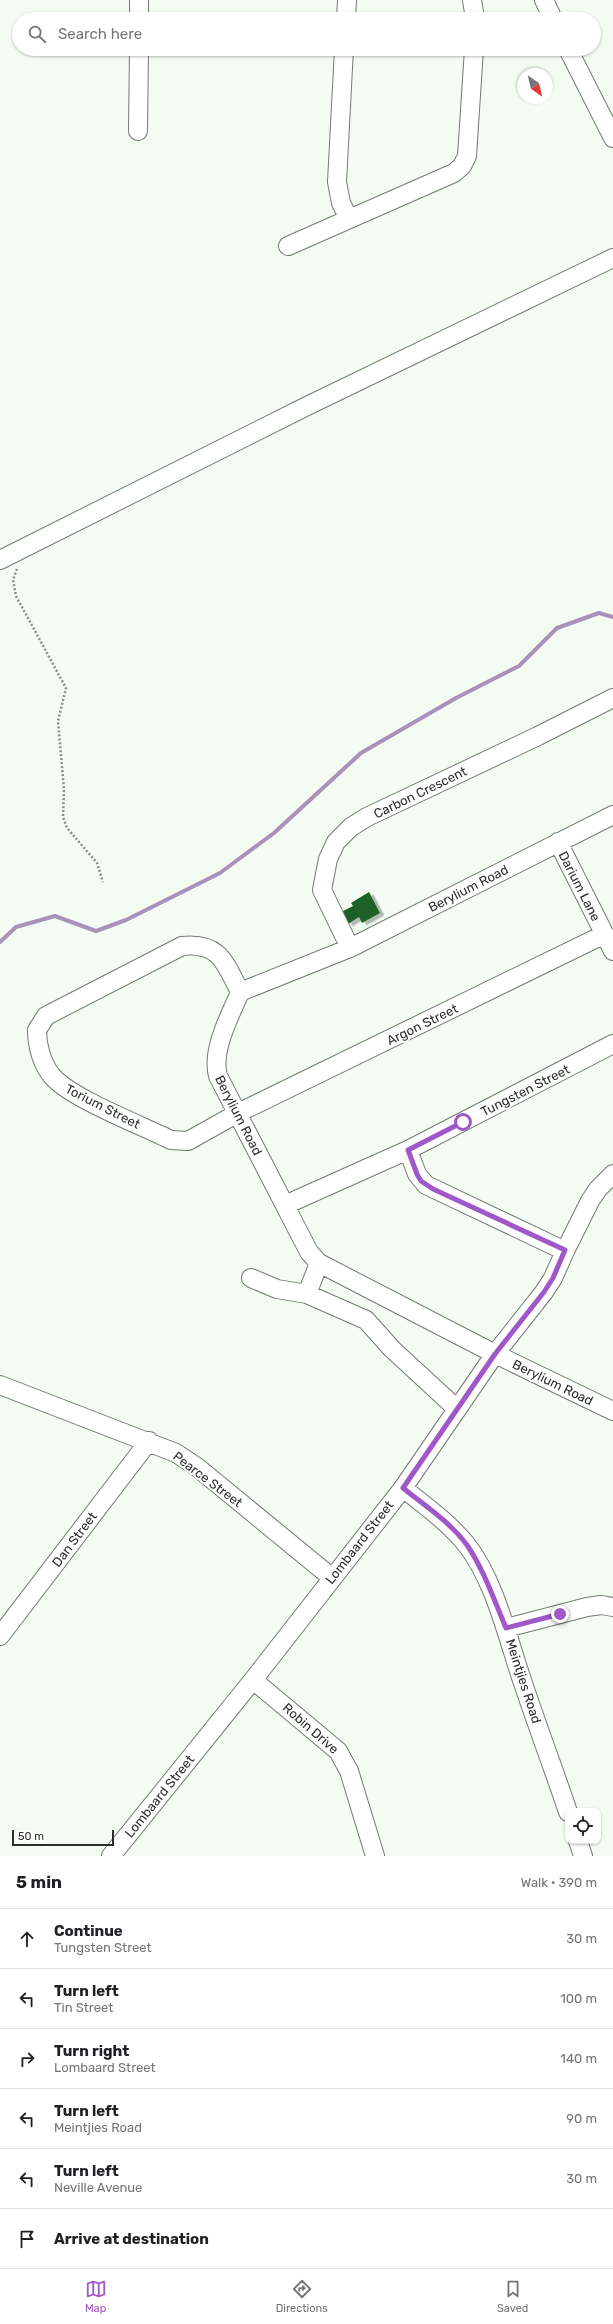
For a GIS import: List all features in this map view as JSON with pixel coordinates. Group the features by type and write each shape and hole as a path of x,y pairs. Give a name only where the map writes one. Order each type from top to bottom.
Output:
{"street":[{"path":"139,0 139,12"},
{"path":"346,12 347,0"},
{"path":"472,0 474,12"},
{"path":"544,0 550,12"},
{"path":"138,131 139,56"},
{"path":"344,56 337,182 342,203 349,219"},
{"path":"288,246 454,172 462,166 467,156 474,56"},
{"path":"572,56 613,138"},
{"path":"0,560 303,408 613,258"},
{"name":"Carbon Crescent","path":"350,948 322,890 328,859 336,842 351,827 367,817 538,736 613,698"},
{"name":"Berylium Road","path":"613,815 350,948 240,992 221,1043 215,1065 218,1076 309,1252 319,1263 495,1354 613,1411"},
{"name":"Darium Lane","path":"558,842 613,951"},
{"name":"Argon Street","path":"238,1113 605,934"},
{"name":"Torium Street","path":"238,1113 188,1141 176,1142 71,1092 62,1085 46,1066 37,1040 40,1023 46,1016 182,946 198,944 208,948 223,961 240,992"},
{"name":"Tungsten Street","path":"285,1205 408,1150 613,1044"},
{"path":"408,1150 417,1174 426,1185 565,1250"},
{"name":"Lombaard Street","path":"111,1856 253,1680 331,1577 403,1488 495,1354 544,1292 553,1278 565,1250 590,1201 598,1189 613,1174"},
{"path":"307,1294 319,1263"},
{"path":"251,1278 276,1289 307,1294 366,1320 392,1349 457,1409"},
{"name":"Pearce Street","path":"0,1385 149,1441 176,1453 197,1467 331,1577"},
{"name":"Dan Street","path":"0,1636 149,1441"},
{"name":"Meintjies Road","path":"403,1488 445,1522 466,1544 484,1575 506,1628 524,1686 567,1808"},
{"path":"506,1628 587,1607 601,1605 613,1607"},
{"name":"Robin Drive","path":"253,1680 338,1751 349,1771 375,1856"},
{"path":"579,1844 583,1856"}],"path":[{"path":"25,548 13,580 14,588 31,626 66,688 58,721 64,790 63,817 67,828 97,863 103,882"}],"building":[{"path":"369,892 380,913 362,923 359,917 348,924 341,912 353,906 351,903"}],"waterway":[{"path":"0,942 16,927 55,916 96,931 126,920 220,873 274,833 361,753 456,698 519,666 557,628 599,613 613,617"}],"route":[{"path":"463,1122 408,1150 421,1181 433,1189 556,1248 565,1250 553,1278 544,1292 495,1354 403,1488 445,1522 466,1544 476,1558 506,1628 560,1614"}]}
